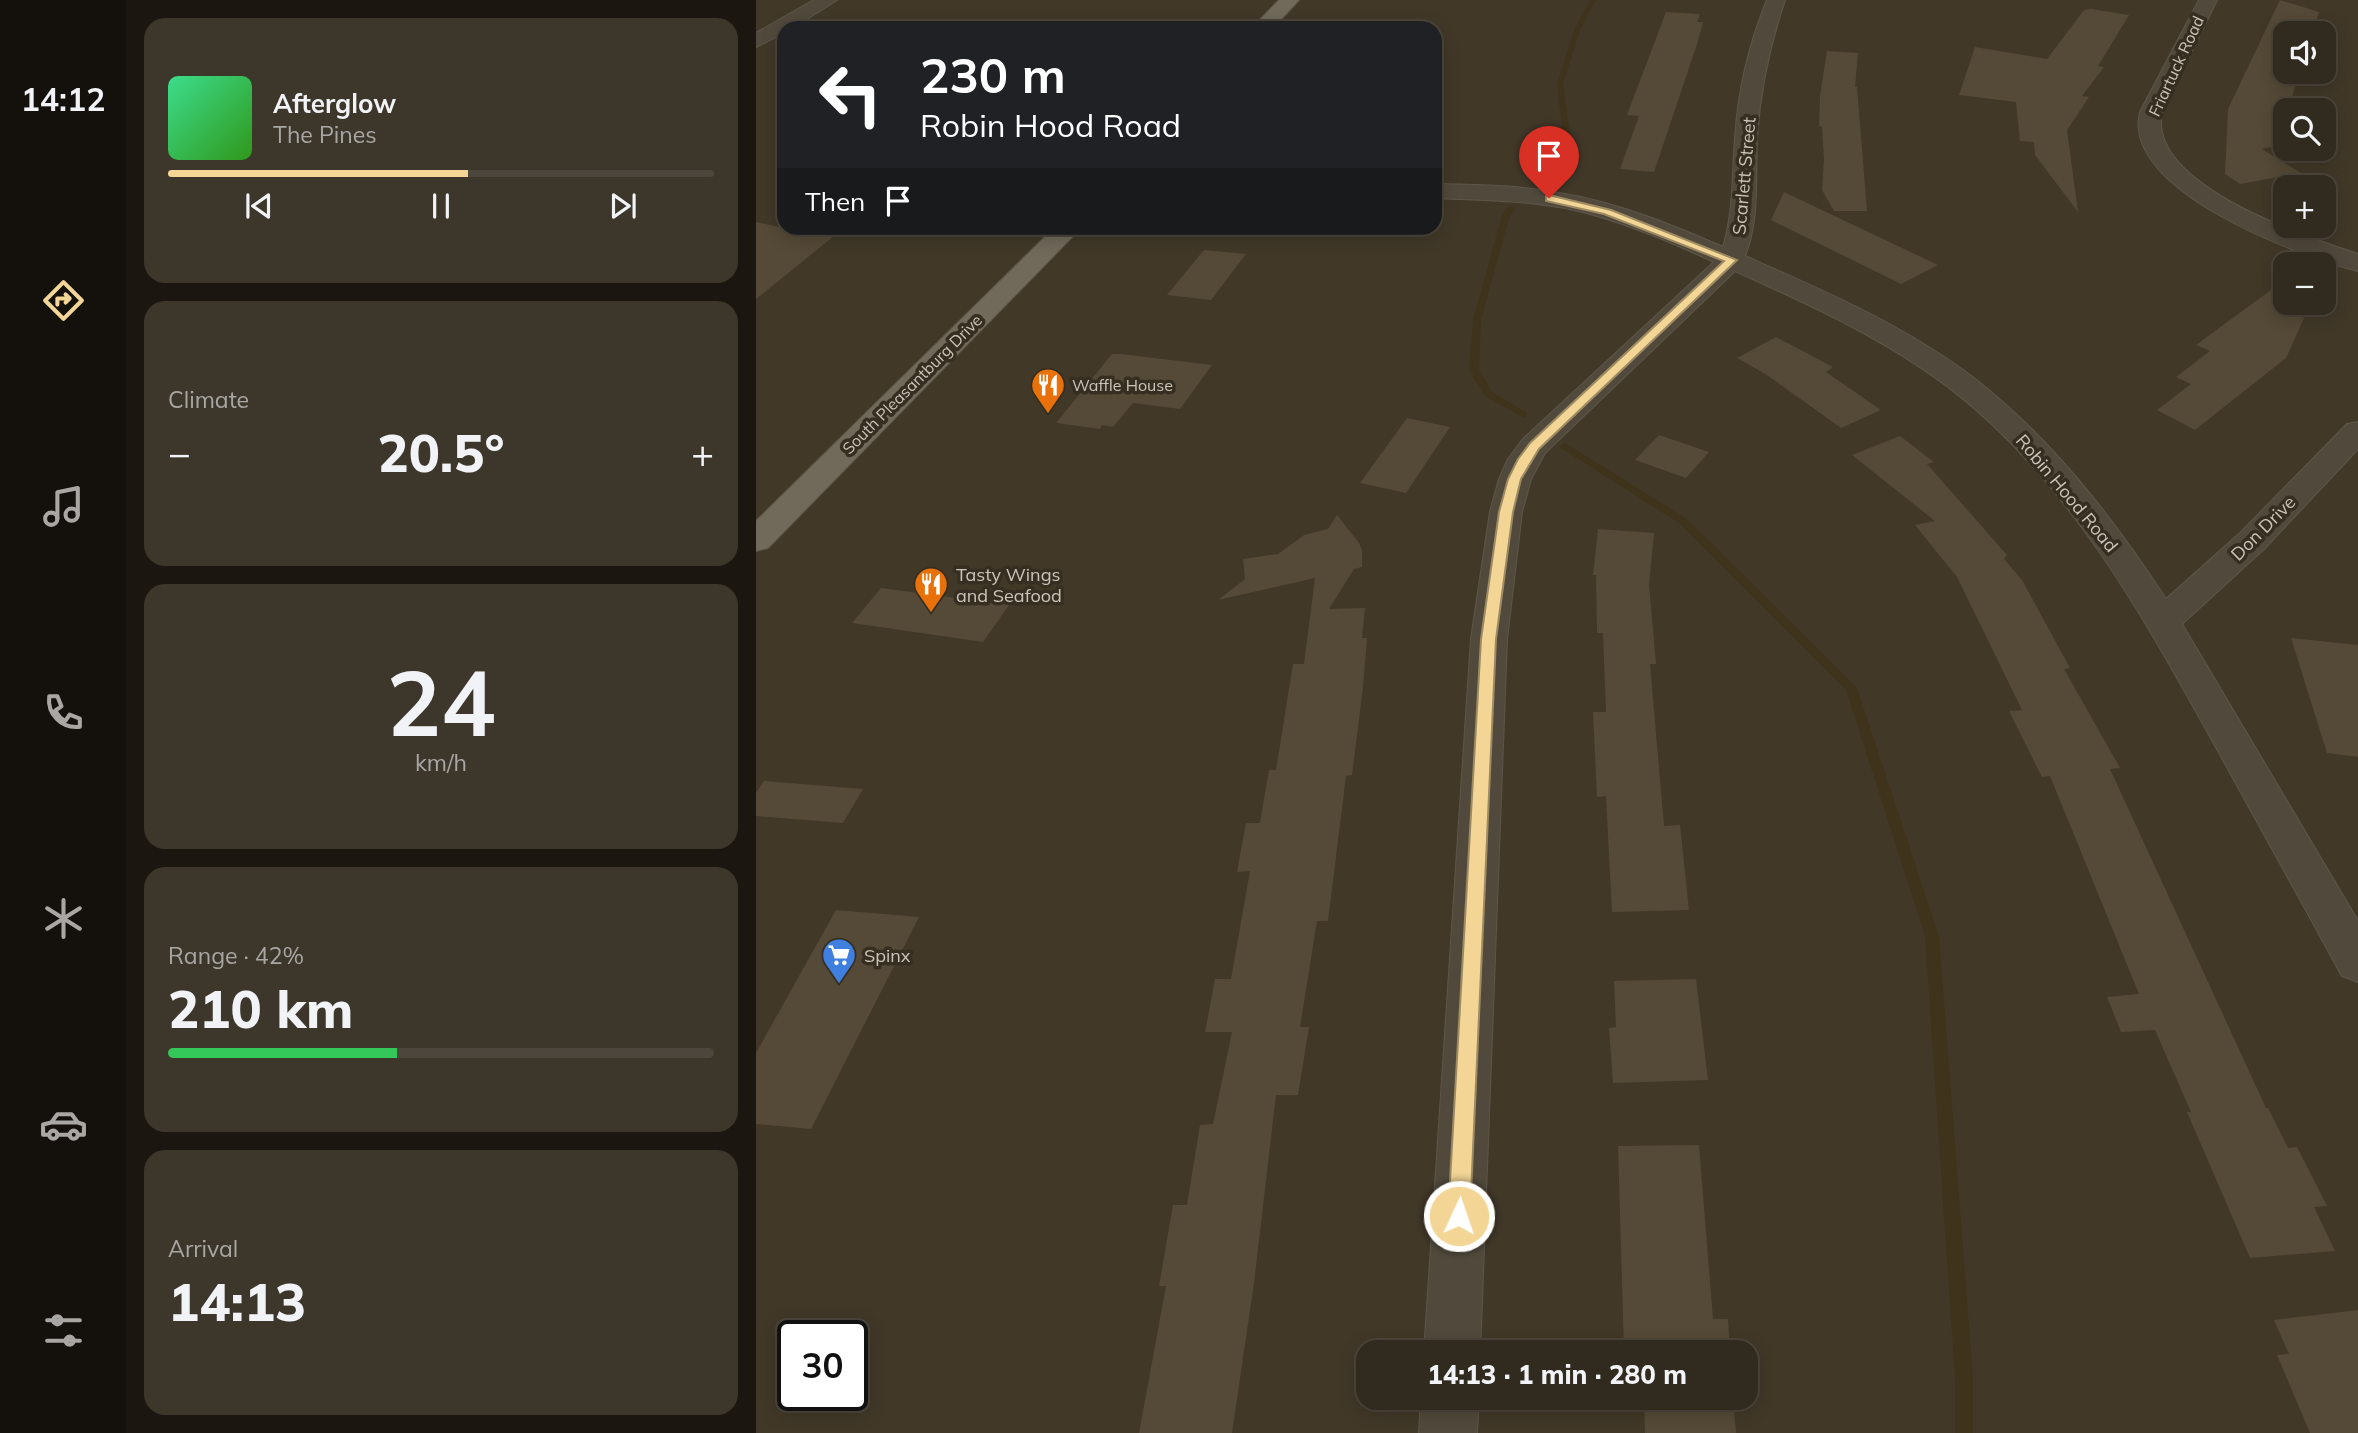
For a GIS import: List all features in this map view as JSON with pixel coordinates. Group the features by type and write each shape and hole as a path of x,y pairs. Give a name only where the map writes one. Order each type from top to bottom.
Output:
{"main road":[{"path":"1269,21 1290,0"},
{"name":"South Pleasantburg Drive","path":"756,540 1061,235"}],"street":[{"path":"791,21 828,0"},
{"name":"Scarlett Street","path":"1453,1340 1489,639 1506,512 1515,479 1524,459 1534,446 1731,260 1741,239 1751,90 1776,0"},
{"name":"Friartuck Road","path":"2208,0 2150,117 2156,148 2181,178 2228,210 2289,239 2358,263"},
{"path":"756,41 777,29"},
{"name":"Robin Hood Road","path":"1442,191 1518,195 1576,203 1607,212 1731,260 1828,305 1904,346 1985,402 2034,449 2076,498 2164,620 2358,962"},
{"name":"Don Drive","path":"2164,620 2252,541 2358,431"},
{"path":"1448,1433 1449,1410"}],"building":[{"path":"2280,0 2319,12 2316,21 2273,21 2273,84 2296,84 2292,98 2273,98 2273,147 2262,149 2273,156 2273,161 2282,161 2301,173 2273,175 2273,178 2240,184 2225,174 2228,109"},
{"path":"2084,10 2129,15 2098,66 2104,67 2082,96 2089,97 2067,130 2078,212 2035,155 2034,142 2020,141 2016,102 1959,95 1975,47 2047,59"},
{"path":"1666,12 1700,14 1697,22 1703,22 1698,41 1654,172 1620,169 1639,116 1627,115"},
{"path":"1827,51 1858,53 1855,87 1867,211 1834,211 1822,190 1824,159 1822,127 1819,126 1820,96"},
{"path":"1784,192 1938,265 1901,284 1771,220"},
{"path":"756,222 777,226 777,235 835,235 756,299"},
{"path":"1204,250 1246,254 1211,300 1167,295"},
{"path":"2273,289 2273,315 2306,315 2286,358 2195,430 2157,410 2191,384 2176,377 2210,351 2196,345"},
{"path":"1776,337 1833,367 1826,372 1881,410 1841,428 1767,375 1737,358"},
{"path":"1112,354 1212,365 1180,409 1133,403 1113,427 1102,425 1100,429 1056,423"},
{"path":"1407,418 1450,427 1406,493 1360,483"},
{"path":"1659,435 1709,452 1686,478 1635,460"},
{"path":"1900,436 1934,462 1927,464 2007,555 2004,559 2022,580 2070,668 2064,669 2120,768 2110,769 2266,1108 2288,1148 2297,1147 2327,1206 2314,1207 2335,1251 2250,1258 2155,1030 2121,1032 2107,997 2139,994 2050,776 2042,777 2009,711 2022,710 1957,577 1915,525 1935,521 1852,455"},
{"path":"1337,515 1359,543 1362,550 1362,567 1354,569 1329,609 1365,608 1362,638 1367,638 1363,687 1352,775 1346,776 1328,921 1317,921 1300,1027 1309,1027 1298,1095 1276,1095 1254,1283 1232,1433 1139,1433 1166,1286 1159,1286 1173,1205 1187,1205 1200,1125 1213,1124 1232,1032 1205,1032 1215,979 1231,979 1250,871 1237,872 1246,823 1260,823 1269,770 1276,770 1293,664 1304,664 1315,578 1218,600 1245,579 1243,559 1278,554 1304,535 1328,529"},
{"path":"1598,529 1654,533 1649,585 1656,664 1650,664 1664,826 1680,825 1689,910 1612,912 1606,796 1597,797 1593,712 1606,712 1603,633 1597,633 1596,575 1593,575"},
{"name":"Tasty Wings and Seafood","path":"881,588 1009,605 983,642 852,623"},
{"path":"2291,638 2358,645 2358,757 2327,753"},
{"path":"764,781 863,789 843,823 756,816 756,793"},
{"name":"Spinx","path":"836,910 919,917 811,1129 756,1124 756,1053"},
{"path":"1696,979 1708,1080 1613,1083 1609,1028 1616,1027 1614,981"},
{"path":"1699,1145 1713,1319 1728,1319 1729,1340 1624,1340 1618,1146"},
{"path":"2358,1310 2358,1433 2310,1433 2277,1355 2289,1354 2274,1320"},
{"path":"1644,1410 1734,1410 1736,1433 1645,1433"}],"waterway":[{"path":"1540,182 1569,154 1560,84 1577,30 1593,0"},
{"path":"1512,208 1506,215 1477,320 1474,370 1488,394 1524,415"},
{"path":"1565,446 1683,521 1851,688 1932,936 1964,1378 1964,1433"}],"place":[{"name":"Waffle House","path":"1048,415"},
{"name":"Tasty Wings and Seafood","path":"931,614"},
{"name":"Spinx","path":"839,985"}],"route":[{"path":"1459,1216 1489,639 1506,512 1515,479 1524,459 1534,446 1731,260 1607,212 1549,198"}]}
